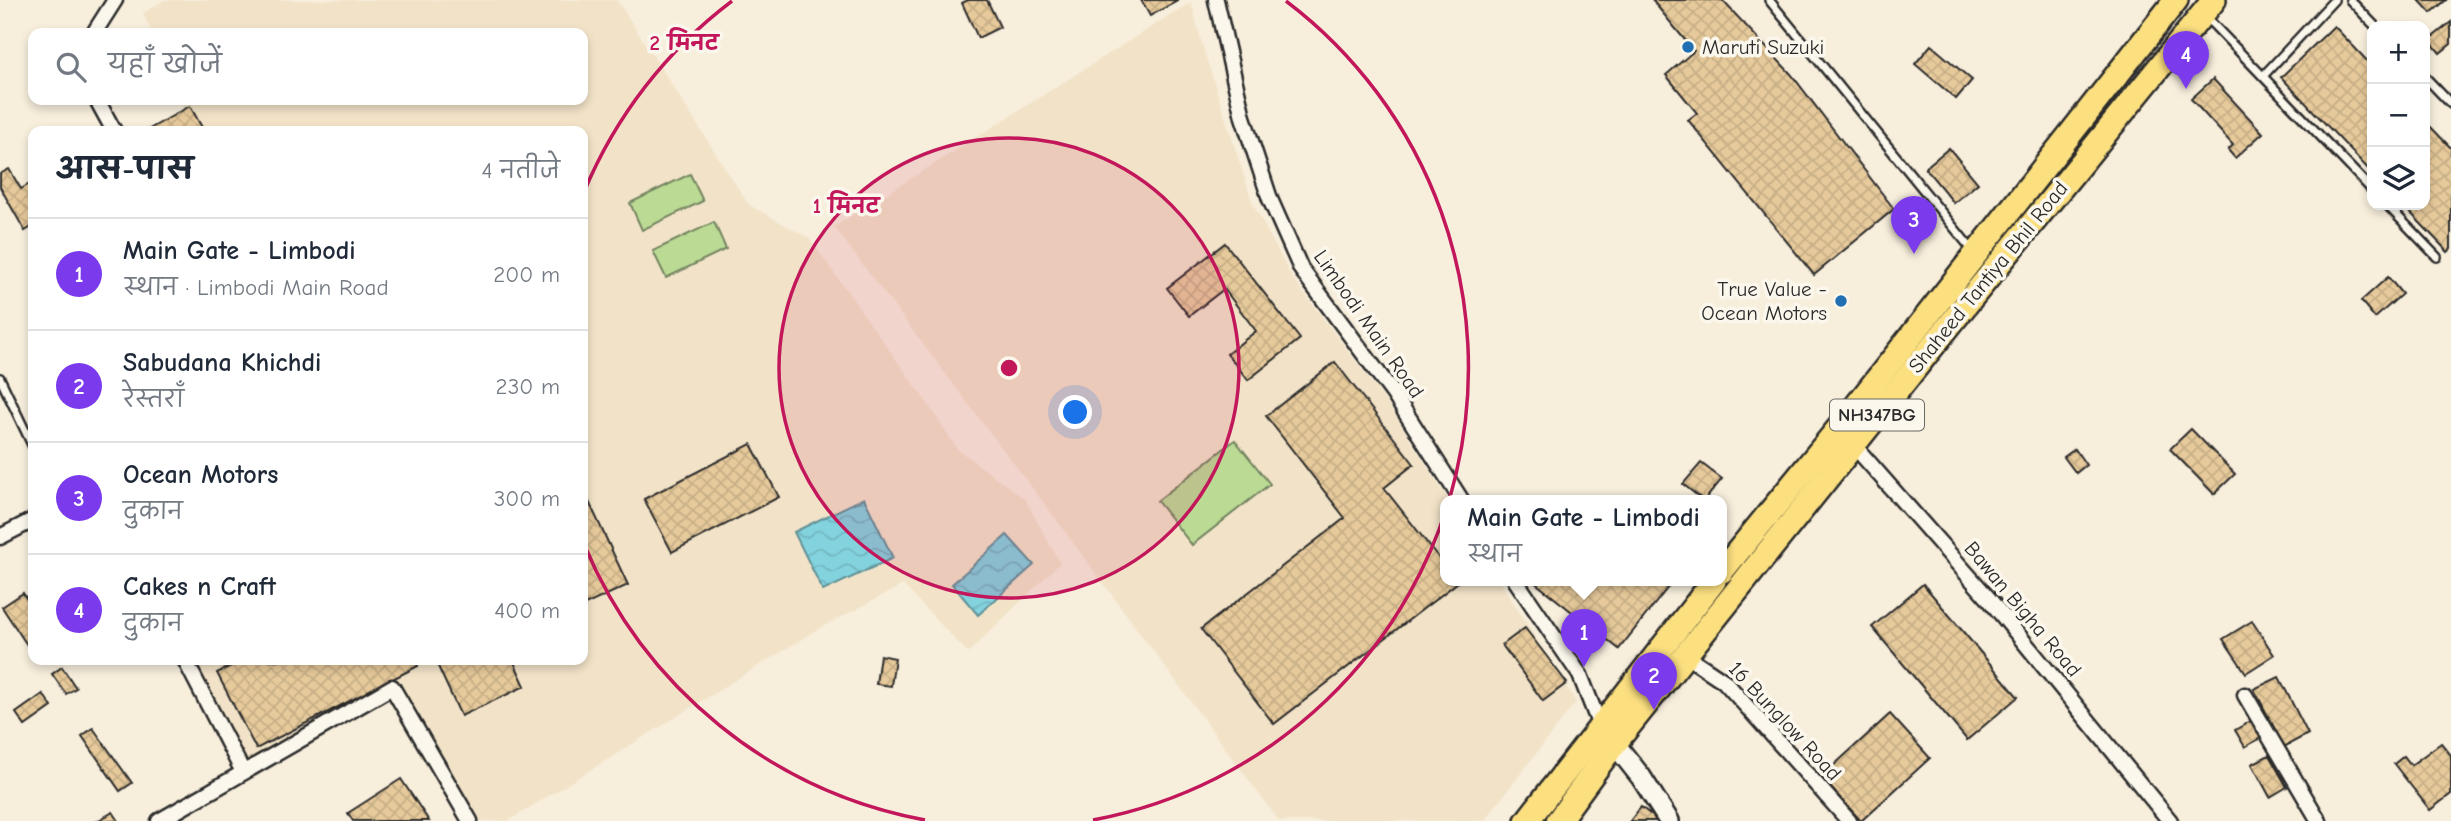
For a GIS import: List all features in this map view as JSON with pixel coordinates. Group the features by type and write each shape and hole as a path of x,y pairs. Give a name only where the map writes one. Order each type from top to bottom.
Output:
{"main road":[{"name":"Shaheed Tantiya Bhil Road","path":"1527,821 1685,655 1846,437 1976,254 2176,0"},
{"name":"Shaheed Tantiya Bhil Road","path":"1727,566 1846,437 2209,7"},
{"name":"Shaheed Tantiya Bhil Road","path":"1558,821 1608,734 1711,586"}],"street":[{"path":"97,28 115,0"},
{"name":"Limbodi Main Road","path":"1216,0 1243,117 1270,199 1301,269 1393,393 1458,495"},
{"path":"100,105 111,126"},
{"name":"Bawan Bigha Road","path":"1846,437 1989,599 2170,821"},
{"path":"0,537 28,523"},
{"path":"1519,586 1580,675 1608,734 1641,777 1669,821"},
{"name":"16 Bunglow Road","path":"1685,655 1724,681 1849,821"},
{"path":"188,665 243,772"},
{"path":"159,821 392,687 470,821"},
{"path":"2245,695 2319,821"}],"lane":[{"path":"1769,0 1976,254"},
{"path":"2263,76 2334,0"},
{"path":"2350,0 2370,21"},
{"path":"2209,7 2263,76 2367,185"},
{"path":"2430,82 2451,104"},
{"path":"2392,210 2437,257"},
{"path":"0,378 28,437"}],"shaded area":[{"path":"165,0 617,0 749,205 809,238 933,411 957,449 1025,499 1060,563 968,653 903,585 818,629 508,821 470,821 392,687 243,772 188,665 588,665 588,126 192,126 182,105 588,105 588,28 150,28 143,13"},
{"path":"1191,2 1253,204 1291,276 1386,401 1445,495 1440,495 1440,586 1503,586 1576,702 1484,821 1279,821 1046,506 834,227"}],"green space":[{"path":"690,174 703,201 642,230 630,203"},
{"path":"714,222 726,249 666,278 653,251"},
{"path":"1235,440 1270,484 1192,545 1157,501"}],"water":[{"path":"864,498 893,558 823,591 794,532"},
{"path":"1007,535 1034,565 978,615 952,584"}],"building":[{"path":"968,0 987,0 1000,27 978,38 962,3"},
{"path":"1141,0 1179,0 1150,16"},
{"path":"1652,0 1722,0 1791,74 1894,209 1814,275 1688,120 1697,113 1666,75 1694,51"},
{"path":"2419,0 2446,0 2431,13"},
{"path":"2451,22 2451,44 2440,53 2430,39"},
{"path":"2334,26 2367,61 2367,168 2281,77"},
{"path":"1931,45 1972,80 1956,99 1915,64"},
{"path":"2213,79 2263,133 2235,158 2228,150 2233,145 2191,99"},
{"path":"190,106 201,126 155,126"},
{"path":"2430,126 2451,148 2451,249 2448,252 2408,210 2430,210"},
{"path":"1949,148 1978,183 1954,203 1925,168"},
{"path":"9,169 21,189 28,185 28,229 25,231 0,187 0,174"},
{"path":"1225,243 1300,339 1248,380 1227,354 1256,331 1224,289 1189,316 1167,288"},
{"path":"2388,277 2402,294 2375,318 2361,301"},
{"path":"1335,362 1414,464 1384,488 1440,559 1440,586 1453,586 1274,724 1201,629 1345,518 1266,416"},
{"path":"2191,429 2235,474 2214,494 2170,449"},
{"path":"751,444 779,497 672,552 644,499"},
{"path":"2075,449 2086,465 2076,473 2064,457"},
{"path":"1701,463 1722,479 1709,495 1697,495 1683,484"},
{"path":"588,500 628,585 588,604"},
{"path":"1923,584 2018,697 1967,740 1872,627"},
{"path":"1539,586 1669,586 1619,649"},
{"path":"23,593 28,601 28,646 2,607"},
{"path":"2252,621 2274,655 2246,673 2223,639"},
{"path":"1525,628 1567,683 1543,701 1502,645"},
{"path":"880,655 895,658 891,686 876,684"},
{"path":"233,665 418,666 256,749 217,673"},
{"path":"437,665 515,665 525,686 461,716"},
{"path":"62,667 76,688 66,694 52,674"},
{"path":"2279,677 2308,734 2284,747 2254,689"},
{"path":"43,694 52,707 25,726 16,713"},
{"path":"1890,714 1930,758 1861,821 1821,777"},
{"path":"2254,719 2264,736 2245,747 2235,730"},
{"path":"93,728 132,783 120,791 82,736"},
{"path":"2441,743 2451,755 2451,794 2430,810 2394,764 2404,756 2411,765"},
{"path":"2269,755 2287,787 2270,797 2252,764"},
{"path":"401,779 429,821 353,821 348,813"},
{"path":"1641,807 1659,821 1630,821"},
{"path":"113,812 119,821 97,821"}],"place":[{"name":"Maruti Suzuki","path":"1688,47"},
{"name":"Cakes n Craft","path":"2186,89"},
{"name":"Ocean Motors","path":"1914,254"},
{"name":"True Value - Ocean Motors","path":"1841,301"},
{"name":"Main Gate - Limbodi","path":"1584,667"},
{"name":"Sabudana Khichdi","path":"1654,710"}]}
